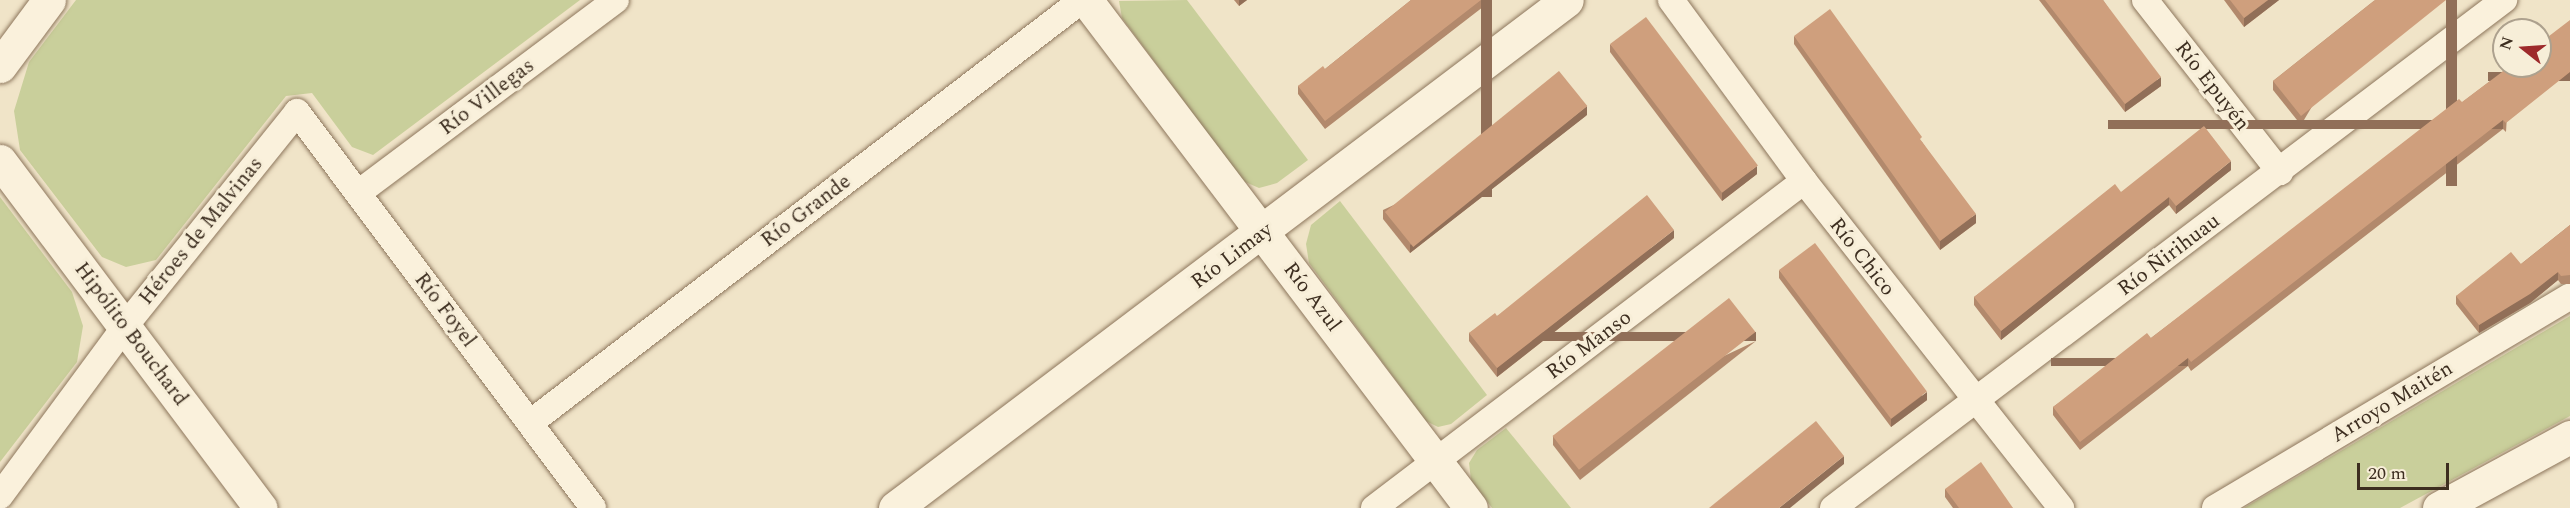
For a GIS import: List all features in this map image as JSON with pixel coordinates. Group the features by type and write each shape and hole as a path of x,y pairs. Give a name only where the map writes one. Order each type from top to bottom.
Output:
{"street":[{"path":"0,66 49,0"},
{"name":"Río Villegas","path":"358,194 616,0"},
{"name":"Río Azul","path":"1084,0 1471,508"},
{"name":"Río Grande","path":"530,423 1084,0"},
{"name":"Río Limay","path":"895,508 1567,0"},
{"name":"Río Chico","path":"1671,0 1804,181 1973,401 2061,508"},
{"name":"Río Epuyén","path":"2145,0 2280,172"},
{"name":"Río Ñirihuau","path":"1833,508 2280,172 2504,0"},
{"name":"Río Foyel","path":"297,112 593,508"},
{"name":"Héroes de Malvinas","path":"0,496 126,325 297,112"},
{"name":"Hipólito Bouchard","path":"0,161 126,325 261,508"},
{"name":"Río Manso","path":"1374,508 1804,181"},
{"name":"Arroyo Maitén","path":"2215,508 2570,296"},
{"path":"2439,508 2570,437"}],"green space":[{"path":"76,0 580,0 373,155 352,147 312,93 286,96 156,260 126,267 102,257 20,150 14,111 29,62"},
{"path":"1187,0 1308,160 1277,183 1259,188 1243,181 1122,18 1119,1"},
{"path":"0,197 72,292 83,326 77,362 0,462"},
{"path":"1340,201 1487,395 1451,424 1438,427 1426,421 1309,263 1306,244 1311,225"},
{"path":"2570,316 2570,416 2400,508 2244,508"},
{"path":"1506,428 1571,508 1492,508 1471,480 1469,463 1477,450"}],"building":[{"path":"1411,0 1481,0 1325,121 1298,86 1323,66 1325,69"},
{"path":"2045,0 2103,0 2161,77 2125,104"},
{"path":"2230,0 2268,0 2244,18"},
{"path":"2375,0 2446,0 2301,116 2273,81"},
{"path":"1830,9 1922,137 1920,139 1976,214 1940,241 1794,36"},
{"path":"1646,17 1758,166 1722,193 1610,44"},
{"path":"2570,20 2570,72 2506,123 2503,120 2191,362 2188,358 2080,442 2053,407 2147,333 2151,338 2459,99 2462,102 2494,78 2552,78 2552,34"},
{"path":"1559,71 1587,106 1413,247 1385,212"},
{"path":"2204,126 2231,161 2176,206 2169,197 2001,331 1974,297 2115,184 2121,192"},
{"path":"1647,195 1674,230 1497,368 1469,333 1495,313 1497,316"},
{"path":"2570,225 2570,275 2561,276 2558,272 2530,294 2479,325 2456,296 2511,252 2521,264"},
{"path":"1815,243 1927,392 1891,419 1779,270"},
{"path":"1729,298 1755,332 1579,470 1552,436"},
{"path":"1816,421 1844,456 1779,508 1709,508"},
{"path":"1981,462 2013,508 1959,508 1945,489"}]}
